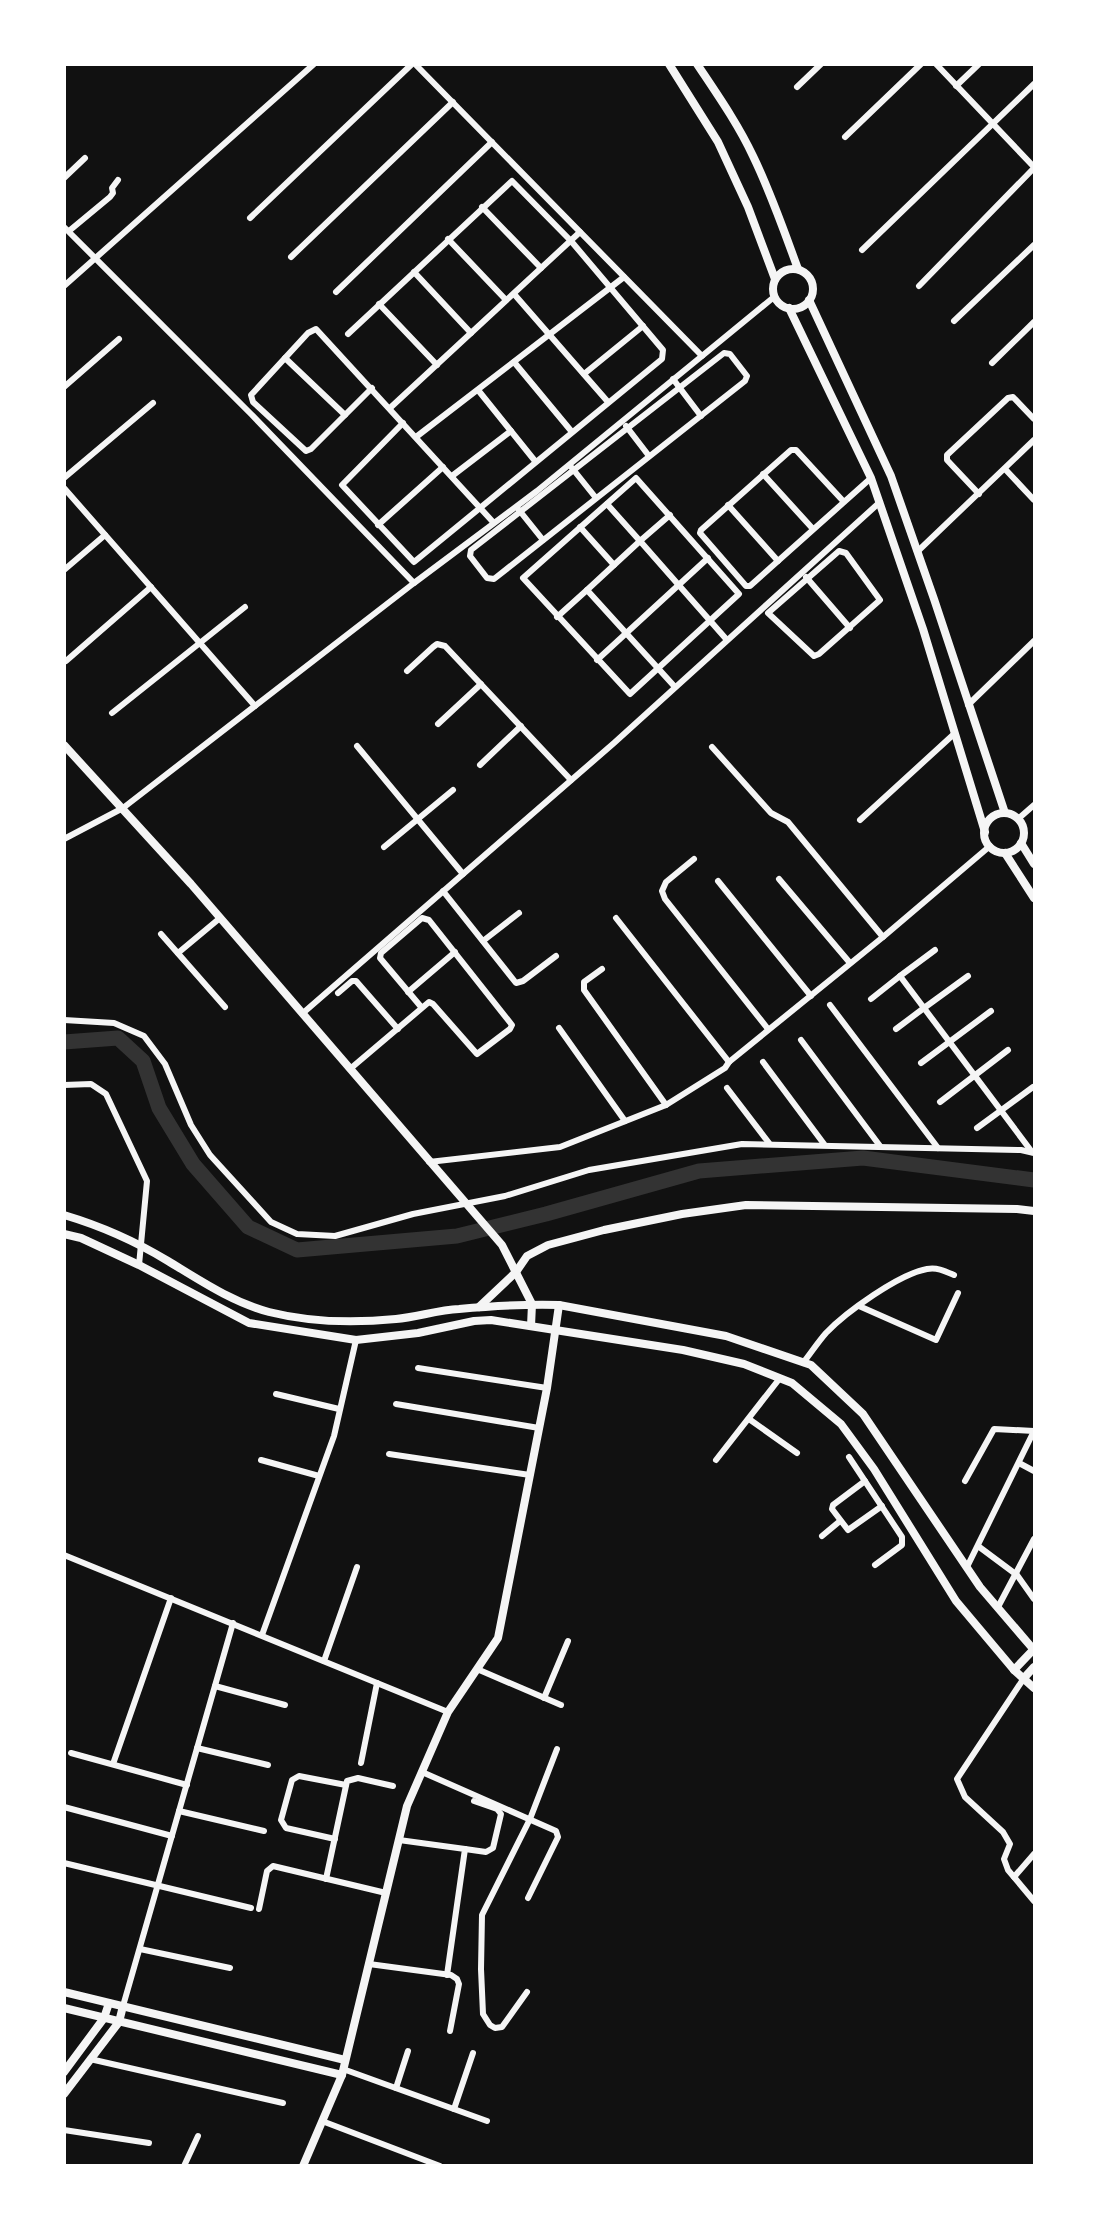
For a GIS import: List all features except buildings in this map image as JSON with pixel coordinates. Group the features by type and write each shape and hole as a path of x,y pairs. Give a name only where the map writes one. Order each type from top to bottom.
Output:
{"street":[{"path":"64,286 96,260 314,64"},
{"path":"250,218 414,64 702,356"},
{"path":"669,64 718,142 748,207 775,279"},
{"path":"697,64 730,114 753,155 798,269"},
{"path":"797,87 821,64"},
{"path":"845,137 921,64"},
{"path":"919,286 1035,168 936,64"},
{"path":"956,86 979,64"},
{"path":"862,250 1035,84"},
{"path":"291,257 453,102"},
{"path":"336,292 492,142"},
{"path":"64,178 85,158"},
{"path":"118,180 112,188 113,194 110,197 67,229 252,414 414,583"},
{"path":"348,334 512,181 571,241 663,350 662,359 414,562 342,485 403,423"},
{"path":"482,207 541,268"},
{"path":"390,408 580,232"},
{"path":"448,239 506,300"},
{"path":"954,321 1035,245"},
{"path":"798,269 804,272 812,283 813,290 809,300 802,306 783,307 774,297 775,279 784,270 798,269"},
{"path":"414,272 471,333"},
{"path":"416,437 624,277"},
{"path":"514,294 608,402"},
{"path":"64,839 123,808 569,464 774,297"},
{"path":"809,300 891,476 1005,813"},
{"path":"379,304 437,365"},
{"path":"789,308 871,477 923,628 985,838 998,852 1011,852 1021,843 1024,830 1018,819 1005,813 989,820 985,832"},
{"path":"992,363 1035,322"},
{"path":"584,374 643,326"},
{"path":"372,388 311,449 303,450 251,398 251,395 308,333 316,329 372,388 493,522"},
{"path":"64,387 120,339"},
{"path":"724,353 730,354 747,376 701,416 494,579 488,578 469,553 680,388 724,353"},
{"path":"285,358 345,415"},
{"path":"514,362 572,432"},
{"path":"673,379 701,416"},
{"path":"478,390 535,461"},
{"path":"979,494 947,460 947,455 1008,398 1013,397 1035,419"},
{"path":"64,478 153,403"},
{"path":"622,421 649,456"},
{"path":"452,476 511,431"},
{"path":"918,551 1035,440"},
{"path":"844,502 796,450 788,451 700,533 747,586 778,561 844,502 871,477"},
{"path":"569,464 596,498"},
{"path":"378,525 443,467"},
{"path":"1005,469 1035,500"},
{"path":"763,474 813,529"},
{"path":"638,478 739,594 711,622 629,694 523,578 606,504 638,478"},
{"path":"64,488 255,706"},
{"path":"303,1013 571,780 880,502"},
{"path":"606,504 727,640"},
{"path":"728,505 778,561"},
{"path":"515,506 543,540"},
{"path":"557,617 670,515"},
{"path":"580,527 614,566"},
{"path":"64,570 105,535"},
{"path":"839,551 846,553 880,600 850,628 814,656 768,614 839,551"},
{"path":"597,660 708,558"},
{"path":"801,572 850,628"},
{"path":"66,662 151,587"},
{"path":"587,590 675,687"},
{"path":"112,713 245,607"},
{"path":"968,705 1035,641"},
{"path":"407,671 433,647 441,644 571,780"},
{"path":"438,724 481,684"},
{"path":"480,765 520,726"},
{"path":"860,820 954,734"},
{"path":"64,745 220,918 502,1245 531,1304 531,1326"},
{"path":"357,746 463,874"},
{"path":"712,747 771,813 788,822 883,937"},
{"path":"384,846 453,790"},
{"path":"1018,819 1035,805"},
{"path":"1021,843 1035,864"},
{"path":"429,1162 560,1147 666,1105 725,1068 768,1029 883,937 990,846"},
{"path":"1005,853 1035,898"},
{"path":"694,859 666,882 662,891 665,899 768,1029"},
{"path":"779,879 850,963"},
{"path":"718,881 811,996"},
{"path":"444,891 516,983 523,981 556,956"},
{"path":"483,941 519,913"},
{"path":"178,953 220,918"},
{"path":"350,1069 398,1029 429,1002 477,1054 510,1029 511,1023 455,952 429,920 422,918 381,953 380,958 422,1008"},
{"path":"616,918 729,1062"},
{"path":"161,934 225,1006"},
{"path":"871,999 935,950"},
{"path":"408,992 455,952"},
{"path":"602,969 584,982 584,990 666,1105"},
{"path":"900,976 1033,1152"},
{"path":"896,1029 968,976"},
{"path":"338,993 352,981 356,981 398,1029"},
{"path":"830,1005 938,1148"},
{"path":"921,1063 991,1011"},
{"path":"64,1020 114,1023 144,1036 165,1064 191,1125 210,1155 271,1222 297,1234 335,1236 413,1214 468,1206 589,1170 732,1145 824,1144 1033,1152"},
{"path":"560,1028 625,1121"},
{"path":"801,1040 880,1146"},
{"path":"940,1102 1008,1050"},
{"path":"763,1062 824,1144"},
{"path":"64,1085 91,1084 106,1094 147,1181 140,1265"},
{"path":"977,1128 1033,1087"},
{"path":"727,1088 769,1143"},
{"path":"479,1308 516,1272 527,1256 548,1245 604,1230 682,1214 746,1205 1035,1211"},
{"path":"64,1215 98,1224 142,1246 221,1293 246,1305 272,1313 341,1322 360,1322 397,1319 458,1309 531,1304 559,1305 726,1336 811,1365 863,1414 980,1587 1034,1649 1014,1670"},
{"path":"64,1234 81,1238 140,1265 249,1323 356,1340 418,1333 474,1321 491,1320 556,1329 713,1357 744,1364 792,1383 841,1424 886,1488 956,1601 1014,1670 1035,1688"},
{"path":"803,1363 826,1334 859,1306 896,1282 926,1269 936,1268 954,1275"},
{"path":"859,1306 936,1340 958,1293"},
{"path":"303,2166 342,2072 407,1806 448,1712 498,1638 547,1388 559,1305"},
{"path":"262,1635 333,1436 356,1340"},
{"path":"418,1368 547,1388"},
{"path":"716,1460 780,1378"},
{"path":"276,1394 339,1409"},
{"path":"396,1404 539,1428"},
{"path":"749,1419 797,1453"},
{"path":"966,1481 994,1428 1035,1431 967,1567"},
{"path":"389,1454 530,1475"},
{"path":"849,1457 903,1540 902,1545 875,1565"},
{"path":"261,1460 319,1476"},
{"path":"1019,1463 1035,1471"},
{"path":"865,1481 831,1507 840,1521 846,1529 850,1530 882,1506"},
{"path":"875,1496 886,1488"},
{"path":"822,1536 840,1521"},
{"path":"998,1608 1035,1539"},
{"path":"978,1546 1017,1575 1035,1599"},
{"path":"64,1555 448,1712"},
{"path":"324,1661 357,1567"},
{"path":"113,1764 171,1598"},
{"path":"64,2094 119,2022 233,1623"},
{"path":"544,1698 568,1641"},
{"path":"1035,1667 1024,1678 957,1779 965,1797 1004,1832 1010,1844 1004,1859 1008,1870 1035,1901"},
{"path":"477,1669 561,1705"},
{"path":"361,1763 377,1683"},
{"path":"215,1686 285,1705"},
{"path":"197,1748 268,1765"},
{"path":"527,1992 502,2027 495,2028 490,2025 483,2014 482,1914 530,1819 557,1749"},
{"path":"72,1753 187,1785"},
{"path":"422,1772 558,1833 528,1898"},
{"path":"334,1839 286,1828 281,1820 292,1780 295,1778 299,1776 346,1785"},
{"path":"326,1879 346,1785 351,1779 358,1778 393,1786"},
{"path":"399,1840 486,1852 493,1848 501,1814 497,1809 474,1801"},
{"path":"64,1807 172,1836"},
{"path":"179,1811 264,1831"},
{"path":"447,1975 465,1849"},
{"path":"1014,1877 1035,1854"},
{"path":"64,1863 251,1908"},
{"path":"259,1909 267,1871 273,1866 386,1893"},
{"path":"140,1949 230,1968"},
{"path":"369,1965 447,1975 457,1979 459,1984 450,2031"},
{"path":"64,1992 345,2060"},
{"path":"64,2072 104,2018 109,2003"},
{"path":"64,2008 342,2072 396,2088 487,2121"},
{"path":"396,2088 408,2051"},
{"path":"454,2109 473,2053"},
{"path":"90,2059 283,2103"},
{"path":"322,2121 440,2166"},
{"path":"64,2130 149,2143"},
{"path":"184,2166 198,2136"}],"waterway":[{"path":"64,1042 118,1038 143,1061 159,1108 193,1164 248,1227 297,1250 457,1236 546,1214 699,1171 863,1158 1034,1180"}]}
